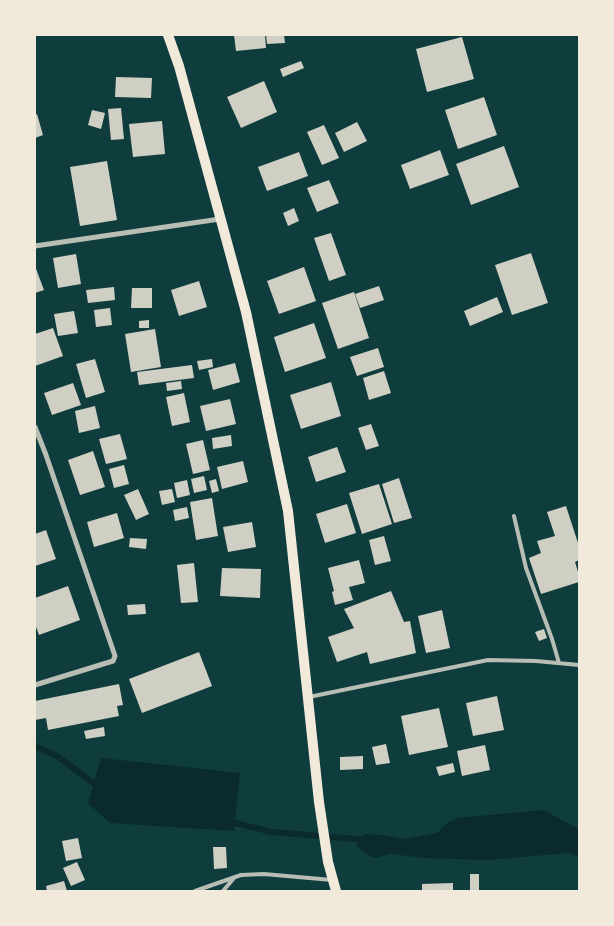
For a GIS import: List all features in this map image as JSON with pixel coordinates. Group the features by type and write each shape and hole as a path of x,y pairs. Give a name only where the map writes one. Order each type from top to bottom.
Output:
{"main road":[{"path":"168,35 179,66 246,312 288,511 321,815 328,862 336,891"}],"street":[{"path":"35,246 221,218"},
{"path":"35,427 116,656 113,661 35,685"}],"lane":[{"path":"514,516 526,568 552,638 559,663"},
{"path":"309,697 488,660 579,665"},
{"path":"195,891 241,875 264,874 332,880"},
{"path":"223,891 234,878"}],"water":[{"path":"101,758 240,773 234,831 110,823 88,803"},
{"path":"543,810 579,829 579,857 569,853 487,860 425,858 391,854 373,858 357,847 357,839 365,834 405,839 437,833 447,823 458,818"}],"building":[{"path":"234,35 265,35 266,48 236,51"},
{"path":"266,35 284,35 285,43 267,44"},
{"path":"462,37 474,79 427,92 416,49"},
{"path":"301,61 304,68 283,77 280,69"},
{"path":"116,77 152,78 151,98 115,97"},
{"path":"264,81 277,112 241,128 227,97"},
{"path":"484,97 497,135 458,149 445,110"},
{"path":"121,108 124,139 111,140 108,109"},
{"path":"92,110 105,113 101,129 88,125"},
{"path":"37,114 43,135 35,138 35,115"},
{"path":"162,121 165,154 133,157 129,124"},
{"path":"357,122 367,141 344,152 335,133"},
{"path":"324,125 339,158 322,165 307,132"},
{"path":"504,146 519,187 471,205 456,164"},
{"path":"440,150 449,175 410,189 401,165"},
{"path":"299,152 308,176 267,191 258,167"},
{"path":"107,161 117,220 80,226 70,167"},
{"path":"329,180 339,203 317,212 307,188"},
{"path":"294,208 299,221 288,226 283,213"},
{"path":"331,233 346,275 329,281 314,238"},
{"path":"531,253 548,303 512,315 495,265"},
{"path":"76,254 81,284 58,288 53,258"},
{"path":"35,266 44,290 35,293"},
{"path":"304,267 316,301 279,314 267,281"},
{"path":"199,281 207,307 179,316 171,290"},
{"path":"379,286 384,300 360,308 355,294"},
{"path":"114,287 115,300 88,303 86,290"},
{"path":"132,288 152,288 152,308 131,308"},
{"path":"354,292 369,338 338,349 322,303"},
{"path":"497,297 503,312 470,326 464,311"},
{"path":"110,308 112,325 96,327 94,310"},
{"path":"74,311 78,333 58,336 54,314"},
{"path":"149,320 149,328 139,328 139,321"},
{"path":"314,323 326,358 285,372 274,337"},
{"path":"53,328 63,356 35,366 35,334"},
{"path":"155,329 161,367 131,372 125,334"},
{"path":"378,348 384,367 357,376 350,357"},
{"path":"95,359 105,392 86,398 76,364"},
{"path":"212,359 213,367 199,370 197,361"},
{"path":"235,363 240,382 213,390 208,370"},
{"path":"192,365 194,378 139,385 137,372"},
{"path":"384,371 391,393 369,400 363,378"},
{"path":"181,381 182,389 167,391 166,383"},
{"path":"331,382 341,416 301,429 290,395"},
{"path":"73,383 81,405 52,415 44,393"},
{"path":"184,393 190,422 172,426 166,397"},
{"path":"230,399 236,424 206,431 200,406"},
{"path":"95,406 100,428 79,433 75,411"},
{"path":"371,424 379,446 366,450 358,428"},
{"path":"120,434 127,459 106,464 99,439"},
{"path":"231,435 232,446 213,449 212,438"},
{"path":"203,440 210,470 193,474 186,444"},
{"path":"337,447 346,472 316,482 308,457"},
{"path":"93,451 105,487 80,495 68,460"},
{"path":"243,461 248,482 222,489 217,467"},
{"path":"124,465 129,484 114,488 109,469"},
{"path":"204,476 207,490 194,493 191,479"},
{"path":"399,478 412,518 394,523 382,484"},
{"path":"216,479 219,491 212,493 209,481"},
{"path":"187,480 190,495 177,498 174,483"},
{"path":"379,484 392,524 362,534 349,493"},
{"path":"138,489 149,514 136,520 124,495"},
{"path":"172,489 175,502 162,505 159,491"},
{"path":"212,498 218,536 196,540 190,502"},
{"path":"347,504 356,533 325,543 316,514"},
{"path":"566,506 579,546 579,560 575,562 579,582 541,594 529,558 541,553 537,541 555,536 547,512"},
{"path":"187,507 189,518 175,521 173,510"},
{"path":"117,513 124,538 94,547 87,522"},
{"path":"252,522 256,547 228,552 223,527"},
{"path":"46,530 56,559 35,566 35,534"},
{"path":"384,536 391,561 375,565 369,540"},
{"path":"130,538 147,539 146,549 129,547"},
{"path":"359,560 365,583 349,587 353,600 335,605 332,592 334,591 328,568"},
{"path":"194,563 198,602 181,603 177,565"},
{"path":"222,568 261,569 260,598 220,596"},
{"path":"68,586 80,620 39,635 35,624 35,598"},
{"path":"391,591 404,622 410,621 416,653 370,664 367,652 337,662 328,637 354,628 344,609"},
{"path":"145,604 146,614 128,615 127,605"},
{"path":"442,610 450,648 426,653 418,616"},
{"path":"544,629 547,638 539,641 535,632"},
{"path":"199,652 212,686 142,713 129,679"},
{"path":"119,684 123,705 117,706 119,716 48,730 46,718 35,720 35,701"},
{"path":"497,696 504,730 473,736 466,703"},
{"path":"439,708 448,747 409,755 401,716"},
{"path":"104,727 105,736 86,739 84,731"},
{"path":"386,744 390,763 376,765 372,747"},
{"path":"485,745 490,770 462,776 457,751"},
{"path":"363,756 363,769 340,770 340,757"},
{"path":"453,763 455,772 439,776 436,767"},
{"path":"78,838 82,858 66,861 62,841"},
{"path":"213,847 226,847 227,868 214,869"},
{"path":"77,862 85,880 71,886 63,868"},
{"path":"470,874 479,874 479,891 470,891"},
{"path":"64,881 67,891 47,891 46,886"},
{"path":"453,883 453,891 422,891 422,884"}],"waterway":[{"path":"35,746 57,756 93,783"},
{"path":"235,823 272,832 357,839"}]}
